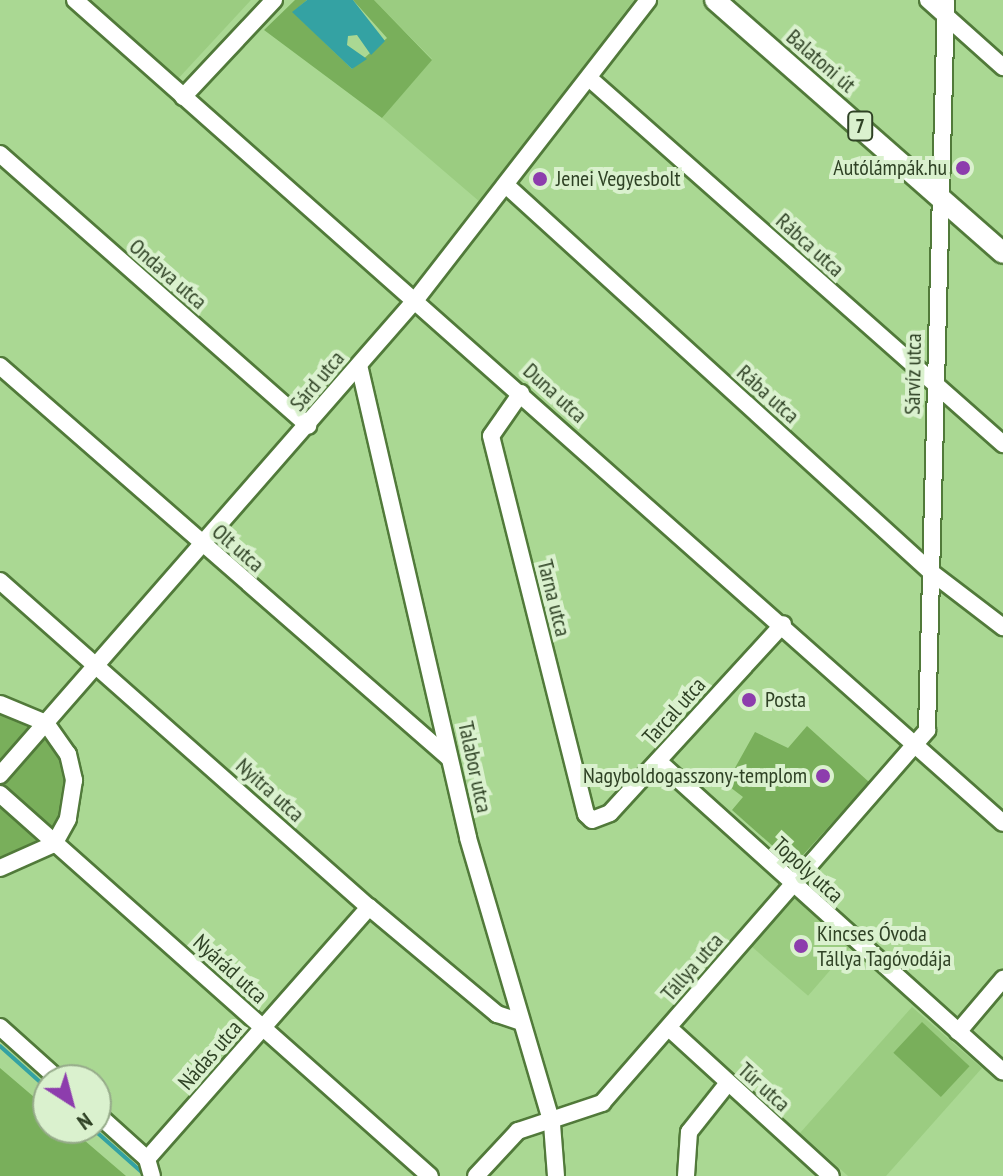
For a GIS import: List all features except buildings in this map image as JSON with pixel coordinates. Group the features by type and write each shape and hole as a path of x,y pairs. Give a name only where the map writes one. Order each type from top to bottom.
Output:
{"main road":[{"name":"Balatoni út","path":"715,0 1003,253"}],"street":[{"name":"Duna utca","path":"75,0 417,298 1003,823"},
{"path":"183,97 274,0"},
{"name":"Sárd utca","path":"0,775 417,298 507,186 648,0"},
{"path":"928,0 945,8 1003,67"},
{"name":"Sárvíz utca","path":"916,746 929,721 934,384 945,8"},
{"name":"Rábca utca","path":"589,78 1003,444"},
{"name":"Ondava utca","path":"0,154 308,426"},
{"name":"Rába utca","path":"507,186 931,572 1003,627"},
{"name":"Talabor utca","path":"359,365 449,758 518,1021 552,1124 556,1176"},
{"name":"Olt utca","path":"0,366 201,545 449,758"},
{"name":"Tarna utca","path":"521,393 491,436 577,794 592,820"},
{"name":"Nyitra utca","path":"0,581 369,907 497,1014 518,1021"},
{"name":"Tarcal utca","path":"592,820 610,813 783,624"},
{"path":"0,704 46,723 68,754 74,780 68,819 54,844 0,868"},
{"name":"Tállya utca","path":"476,1176 518,1131 552,1124 602,1103 916,746"},
{"name":"Topoly utca","path":"658,761 792,886 1003,1072"},
{"name":"Nyárád utca","path":"0,794 430,1176"},
{"name":"Nádas utca","path":"149,1168 263,1027 369,907"},
{"path":"958,1032 1003,979"},
{"path":"0,1027 41,1064"},
{"name":"Túr utca","path":"669,1028 831,1176"},
{"path":"686,1176 689,1132 727,1084"},
{"path":"112,1130 149,1168"}],"shaded area":[{"path":"84,0 251,0 176,81"},
{"path":"295,0 307,0 293,12 352,69 387,38 353,0 374,0 432,60 382,118 264,30"},
{"path":"374,0 634,0 480,202 382,118 432,59"},
{"path":"0,704 23,709 71,767 61,832 0,868"},
{"path":"807,726 869,782 794,865 732,810 743,797 726,784 755,732 788,748"},
{"name":"Kincses Óvoda Tállya Tagóvodája","path":"794,896 851,946 808,996 751,946"},
{"path":"912,1007 982,1068 886,1176 848,1176 800,1133"},
{"path":"922,1022 970,1066 941,1097 893,1053"},
{"path":"0,1068 32,1095 32,1144 89,1144 126,1176 0,1176"}],"water":[{"path":"307,0 353,0 385,41 371,55 357,35 348,36 347,45 367,59 352,69 292,12"}],"waterway":[{"path":"0,1046 32,1075"},
{"path":"110,1144 146,1176"}],"place":[{"name":"Autólámpák.hu","path":"963,168"},
{"name":"Jenei Vegyesbolt","path":"540,179"},
{"name":"Posta","path":"749,700"},
{"name":"Nagyboldogasszony-templom","path":"823,776"},
{"name":"Kincses Óvoda Tállya Tagóvodája","path":"801,946"}]}
